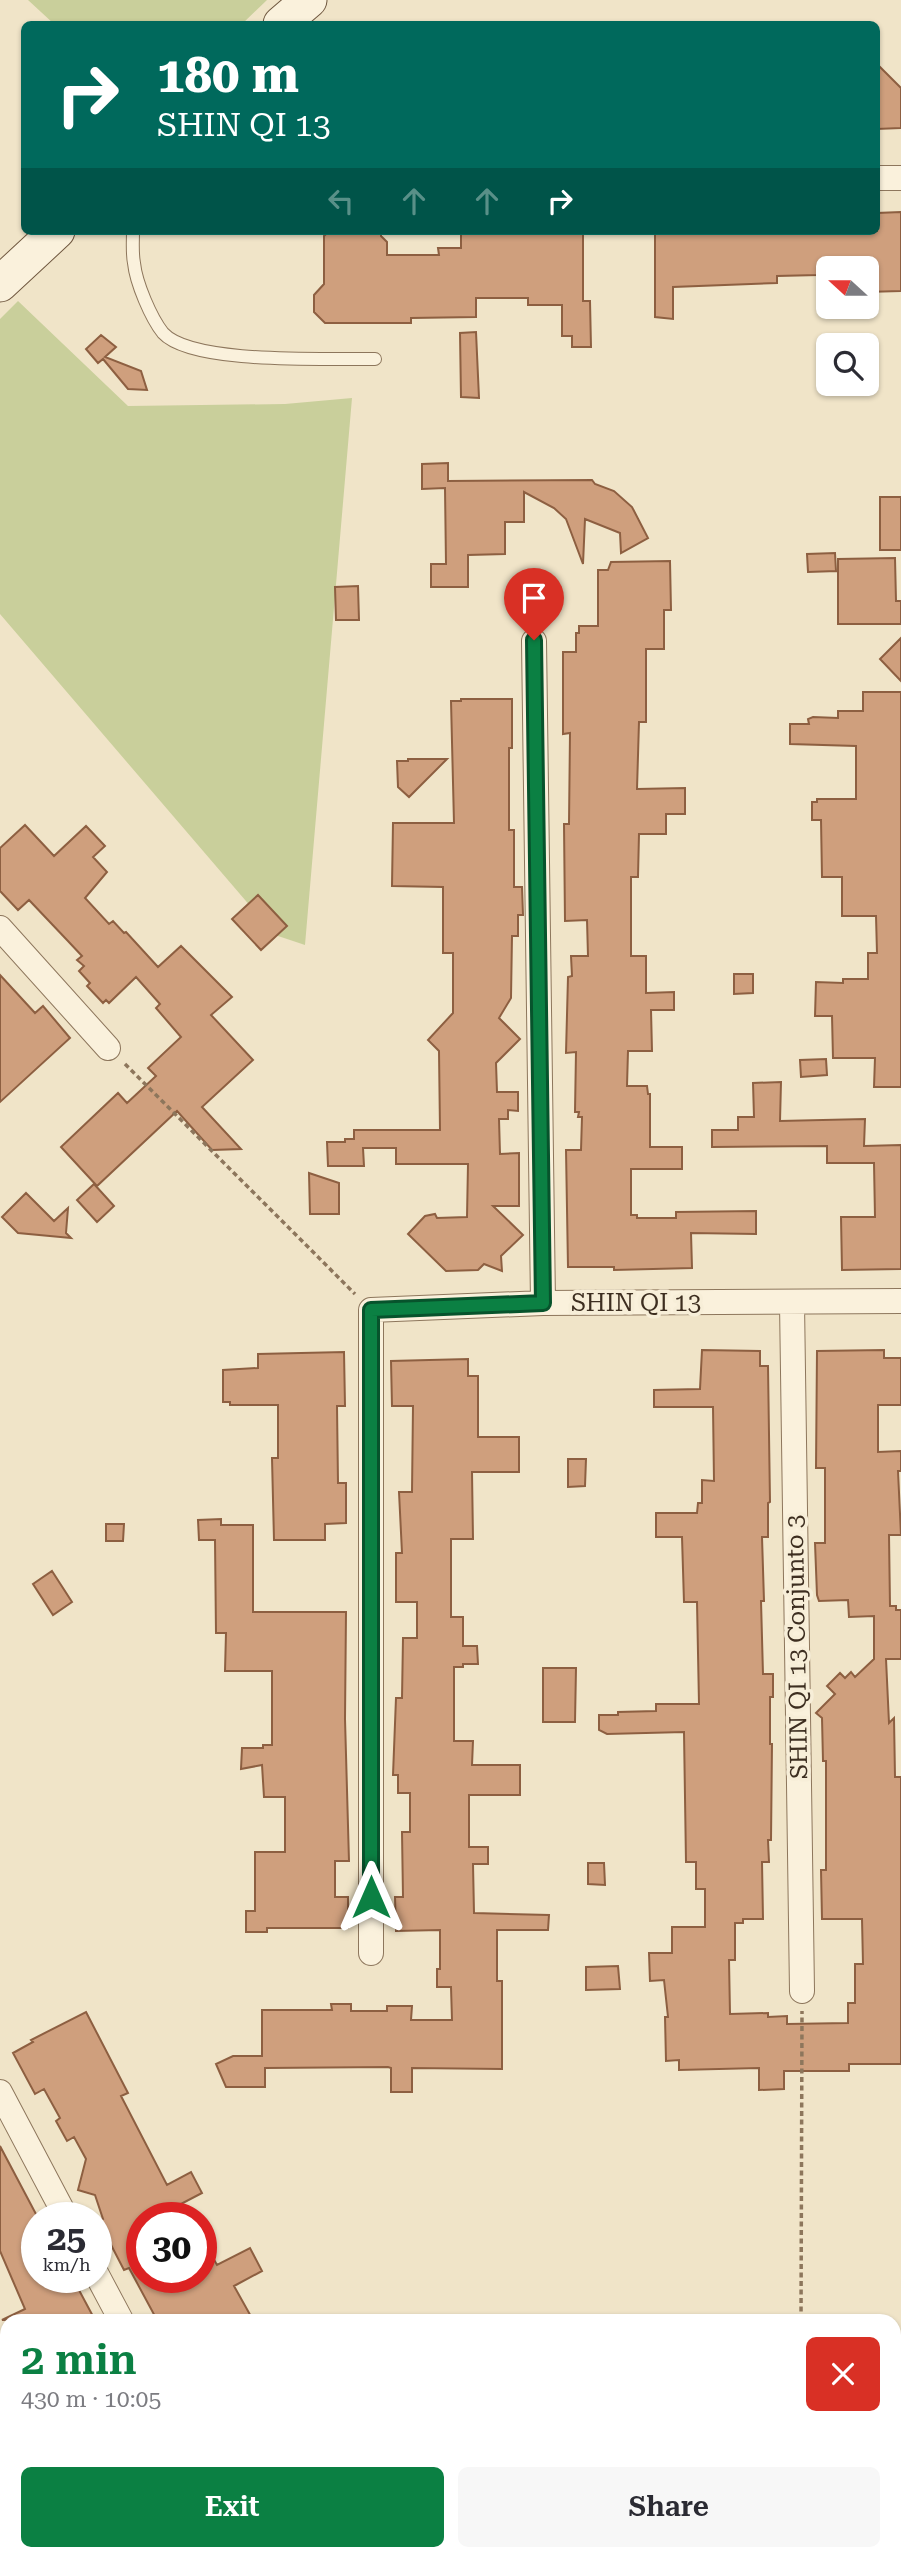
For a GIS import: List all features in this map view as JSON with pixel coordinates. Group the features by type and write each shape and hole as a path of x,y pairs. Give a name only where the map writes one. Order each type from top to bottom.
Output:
{"street":[{"path":"284,21 309,0"},
{"path":"880,178 901,178"},
{"path":"0,284 53,235"},
{"path":"534,640 543,1303"},
{"path":"0,928 108,1048"},
{"name":"SHIN QI 13","path":"371,1310 543,1303 901,1301"},
{"name":"SHIN QI 13 Conjunto 3","path":"792,1303 802,1991"},
{"path":"371,1310 371,1953"},
{"path":"0,2092 58,2202"},
{"path":"107,2293 118,2314"}],"lane":[{"path":"133,235 134,265 148,307 164,334 192,349 222,356 375,359"}],"path":[{"path":"108,1048 371,1310"},
{"path":"801,2314 802,1991"}],"green space":[{"path":"28,0 267,0 245,21 51,21"},
{"path":"18,301 128,406 285,404 352,398 305,945 275,935 0,614 0,319"}],"building":[{"path":"880,67 901,88 901,128 880,129"},
{"path":"901,212 901,291 879,292 879,256 816,256 816,275 777,276 777,283 673,287 673,319 655,317 655,235 880,235 880,213"},
{"path":"381,235 387,242 387,255 439,255 438,248 461,248 461,235 583,235 583,301 590,301 591,347 572,347 572,336 562,336 562,305 528,305 528,298 476,298 476,317 411,318 411,323 325,323 314,312 314,295 324,284 324,236"},
{"path":"476,332 479,398 461,397 460,333"},
{"path":"101,335 116,347 105,357 141,371 147,390 128,389 103,359 98,363 86,349"},
{"path":"448,463 448,481 592,480 595,484 614,491 632,507 648,538 621,553 620,533 585,519 583,564 566,519 554,508 524,492 524,522 505,522 505,554 468,555 468,587 431,587 431,564 446,564 445,488 422,489 422,464"},
{"path":"880,497 901,497 901,550 880,550"},
{"path":"835,553 836,571 808,572 807,554"},
{"path":"895,558 896,601 901,601 901,624 838,624 838,559"},
{"path":"670,561 671,610 664,610 664,649 646,649 646,722 639,722 637,789 685,788 685,814 666,814 666,834 639,834 638,877 631,877 631,956 646,956 646,993 674,992 674,1010 651,1010 652,1051 628,1051 627,1086 647,1086 650,1094 650,1147 682,1147 682,1169 631,1169 631,1215 637,1215 637,1218 676,1218 676,1212 756,1211 756,1234 691,1233 692,1268 614,1270 614,1267 568,1267 566,1150 581,1150 582,1117 578,1117 579,1112 575,1112 576,1052 566,1053 568,977 572,976 571,956 588,956 587,920 565,921 564,824 569,824 570,733 563,734 563,652 576,652 576,633 579,633 579,626 598,626 598,570 608,570 611,562"},
{"path":"358,586 359,620 336,620 335,587"},
{"path":"901,638 901,681 880,659"},
{"path":"863,692 901,692 901,1087 874,1087 875,1058 833,1058 832,1016 815,1016 816,982 843,983 843,979 868,979 868,953 877,953 876,916 842,916 842,877 822,877 821,820 812,820 812,802 817,802 817,799 856,799 856,746 790,744 790,724 809,724 808,719 813,717 838,718 838,711 863,711"},
{"path":"512,699 509,830 514,830 514,887 522,887 523,915 518,915 518,936 512,936 511,998 499,1018 520,1039 496,1063 497,1092 518,1092 518,1111 508,1110 508,1119 499,1119 500,1154 519,1153 519,1206 493,1206 523,1235 501,1256 502,1271 484,1264 478,1270 446,1271 408,1234 425,1216 435,1214 437,1218 467,1217 468,1164 396,1164 396,1148 363,1148 364,1166 328,1166 327,1142 354,1139 354,1130 440,1130 439,1051 428,1040 453,1013 453,953 443,953 443,887 392,886 393,823 454,823 451,701"},
{"path":"447,759 409,797 398,787 397,761"},
{"path":"25,825 54,856 86,826 105,846 93,857 107,872 85,898 109,924 113,921 126,932 158,967 181,946 232,997 211,1015 253,1060 202,1107 241,1149 212,1150 177,1111 97,1186 61,1147 118,1093 127,1103 156,1076 148,1068 181,1037 156,1008 160,1004 136,977 109,1003 106,1000 103,1003 87,986 90,983 79,971 84,966 77,960 82,956 29,900 18,910 0,891 0,848"},
{"path":"258,895 287,926 261,950 232,919"},
{"path":"734,974 753,974 753,993 734,994"},
{"path":"0,975 35,1013 43,1006 70,1038 0,1102"},
{"path":"826,1059 827,1075 801,1077 800,1060"},
{"path":"781,1082 780,1121 865,1119 864,1146 901,1145 901,1269 842,1270 841,1217 875,1217 874,1163 827,1163 827,1146 712,1147 712,1130 738,1130 738,1117 754,1117 753,1083"},
{"path":"309,1173 339,1183 339,1214 310,1214"},
{"path":"94,1184 114,1206 97,1222 77,1200"},
{"path":"26,1193 54,1221 68,1208 66,1233 71,1238 18,1233 2,1217"},
{"path":"702,1350 760,1351 760,1366 768,1366 770,1502 768,1537 762,1537 764,1601 761,1601 763,1674 773,1674 773,1697 770,1697 771,1840 768,1840 769,1862 762,1862 763,1919 743,1919 743,1923 735,1923 735,1960 729,1960 730,2014 768,2013 768,2017 787,2016 787,2024 848,2023 848,2003 855,2003 855,1964 863,1964 862,1919 822,1919 821,1870 826,1870 826,1761 823,1761 822,1718 816,1713 835,1694 827,1686 840,1673 845,1678 851,1672 855,1677 874,1659 874,1616 849,1617 848,1600 819,1601 817,1595 815,1543 825,1543 825,1468 816,1468 817,1351 884,1350 884,1358 901,1358 901,1405 878,1405 878,1452 901,1451 901,1471 898,1471 901,1535 889,1535 890,1606 901,1610 901,1659 886,1659 889,1723 894,1718 895,1777 901,1777 901,2064 849,2064 849,2071 784,2071 784,2089 759,2090 759,2068 679,2070 679,2060 666,2061 665,2017 668,2017 664,1980 650,1981 649,1953 672,1953 672,1927 705,1927 705,1889 696,1889 696,1862 686,1862 684,1732 607,1734 599,1730 599,1715 656,1711 656,1704 699,1704 697,1602 684,1602 682,1537 656,1537 656,1513 697,1513 698,1503 702,1503 702,1480 714,1481 713,1407 654,1407 654,1390 700,1389"},
{"path":"344,1352 345,1406 337,1406 338,1483 346,1483 346,1523 325,1524 325,1540 274,1540 272,1458 278,1458 278,1405 230,1405 230,1402 223,1402 223,1370 258,1368 258,1354"},
{"path":"468,1359 468,1376 478,1376 478,1437 519,1437 519,1472 472,1472 473,1539 451,1539 451,1617 463,1617 463,1646 477,1646 478,1664 454,1667 454,1741 473,1741 472,1765 520,1765 520,1795 469,1795 469,1847 488,1847 488,1864 473,1864 474,1913 549,1915 548,1930 497,1930 497,1981 502,1981 502,2069 412,2068 412,2092 391,2092 391,2068 388,2067 265,2068 265,2087 226,2087 216,2064 233,2056 262,2056 262,2010 332,2010 331,2004 351,2004 351,2011 387,2011 387,2006 412,2006 411,2020 452,2020 451,1987 437,1987 440,1930 396,1931 395,1897 403,1897 402,1832 410,1832 410,1793 398,1793 398,1775 393,1775 396,1698 402,1698 403,1638 417,1638 417,1602 396,1602 396,1553 402,1553 399,1492 412,1492 413,1406 392,1406 391,1361"},
{"path":"568,1459 586,1459 585,1486 568,1487"},
{"path":"221,1519 221,1525 253,1525 253,1612 346,1612 345,1719 349,1861 335,1861 335,1897 348,1897 348,1928 267,1928 267,1932 246,1932 246,1911 255,1911 255,1852 285,1852 285,1797 264,1797 262,1765 241,1769 242,1748 272,1745 272,1671 225,1671 226,1633 216,1633 215,1540 199,1540 198,1520"},
{"path":"106,1524 124,1524 123,1541 106,1541"},
{"path":"52,1571 72,1602 53,1615 33,1584"},
{"path":"543,1668 576,1668 575,1722 543,1722"},
{"path":"588,1863 604,1863 605,1885 588,1884"},
{"path":"618,1966 620,1989 586,1990 586,1967"},
{"path":"86,2012 128,2093 121,2096 167,2185 191,2172 202,2193 185,2202 126,2202 126,2269 124,2270 112,2247 112,2202 97,2202 95,2195 78,2190 86,2159 74,2137 67,2141 56,2121 60,2118 44,2089 35,2094 13,2053 33,2042 31,2040"},
{"path":"0,2146 30,2202 21,2202 21,2293 81,2293 92,2314 15,2314 25,2309 0,2251"},
{"path":"250,2248 262,2271 234,2286 250,2314 154,2314 142,2293 217,2293 217,2265"}],"route":[{"path":"371,1897 371,1310 543,1303 534,640"}]}
